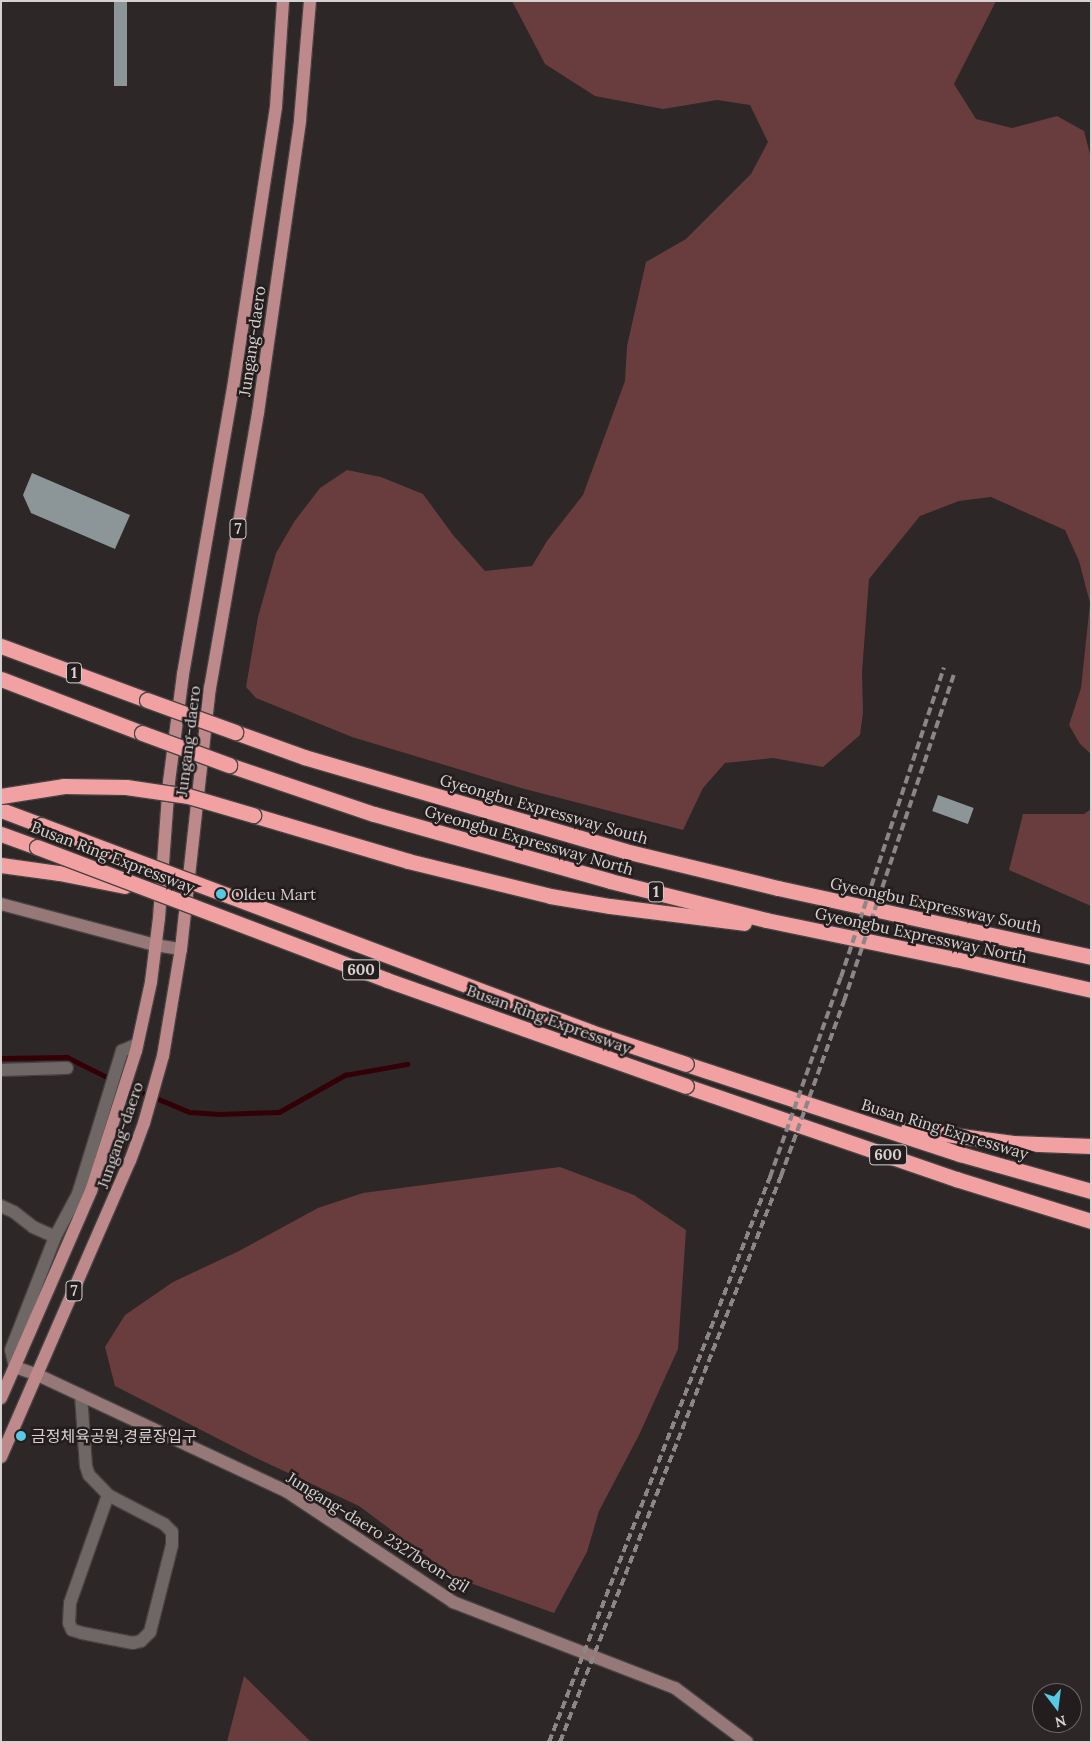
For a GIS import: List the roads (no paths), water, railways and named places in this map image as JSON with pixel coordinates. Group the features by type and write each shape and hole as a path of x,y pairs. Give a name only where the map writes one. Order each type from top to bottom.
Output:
{"highway":[{"name":"Gyeongbu Expressway South","path":"1,646 304,757 625,851 778,888 1091,957"},
{"name":"Gyeongbu Expressway North","path":"1,679 229,765 374,814 509,854 757,918 955,959 1091,990"},
{"path":"1,796 64,786 126,786 188,796 408,861 550,896 610,906 828,932"},
{"name":"Busan Ring Expressway","path":"1,810 591,1032 960,1154 1091,1191"},
{"name":"Busan Ring Expressway","path":"1,834 388,980 686,1086 956,1178 1091,1221"},
{"path":"1,865 37,869 156,892"},
{"path":"841,1116 975,1140 1055,1146 1091,1146"}],"main road":[{"name":"Jungang-daero","path":"1,1398 91,1191 137,1048 151,982 170,772 184,674 233,388 273,127 284,1"},
{"name":"Jungang-daero","path":"1,1457 110,1210 144,1123 163,1056 181,949 210,688 260,403 300,120 310,1"}],"street":[{"path":"1,904 155,945 181,949"},
{"path":"15,1367 11,1350 55,1237 78,1194 122,1051 137,1048"},
{"path":"1,1070 67,1068"},
{"path":"1,1206 14,1212 33,1227 55,1237"},
{"name":"Jungang-daero 2327beon-gil","path":"15,1367 38,1375 286,1491 453,1602 675,1688 747,1742"},
{"path":"81,1395 86,1466 89,1476 108,1495 164,1524 172,1532 172,1545 150,1632 141,1641 134,1643 72,1630 69,1623 70,1603 108,1495"}],"waterway":[{"path":"1,1058 67,1057 111,1079"},
{"path":"125,1085 190,1112 219,1114 279,1112 345,1075 407,1064"}],"railway":[{"path":"549,1742 770,1177 841,977 944,668"},
{"path":"560,1742 781,1176 844,1001 955,671"}],"place":[{"name":"Oldeu Mart","path":"221,894"},
{"name":"금정체육공원,경륜장입구","path":"21,1436"}]}
